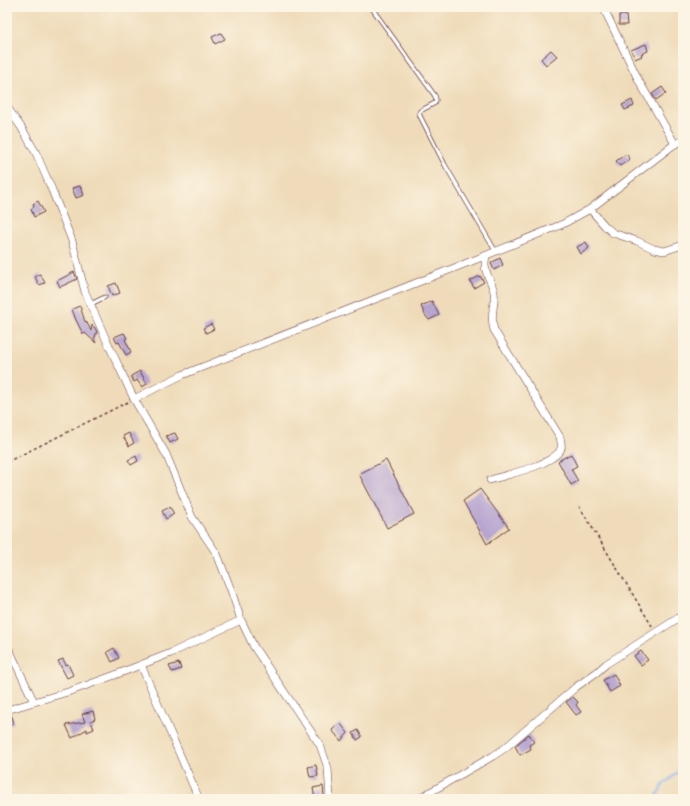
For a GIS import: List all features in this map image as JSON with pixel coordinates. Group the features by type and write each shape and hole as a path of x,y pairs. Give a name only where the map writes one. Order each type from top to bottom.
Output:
{"street":[{"path":"603,7 639,82 675,144"},
{"path":"7,107 36,153 72,241 85,292 134,399 166,454 192,517 217,554 241,620 254,647 320,746 328,768 330,799"},
{"path":"134,399 182,375 486,256 563,224 590,209 675,144 683,140"},
{"path":"590,209 613,233 637,241 654,249 664,251 683,245"},
{"path":"486,256 484,264 494,293 491,321 494,330 560,438 562,447 559,452 544,463 490,480"},
{"path":"418,799 505,748 606,664 683,615"},
{"path":"7,710 71,691 141,665 188,646 241,620"},
{"path":"7,645 34,702"},
{"path":"141,665 199,799"}],"lane":[{"path":"371,7 435,96 435,103 420,111 419,114 496,252"},
{"path":"91,304 105,297"}],"path":[{"path":"7,462 134,399"},
{"path":"579,506 656,633"}],"building":[{"path":"619,15 626,15 627,25 619,25"},
{"path":"221,33 225,39 215,44 212,37"},
{"path":"646,44 648,51 635,59 631,50"},
{"path":"551,50 557,56 546,65 541,59"},
{"path":"662,87 666,93 656,100 652,94"},
{"path":"632,100 634,106 625,110 622,105"},
{"path":"626,154 630,159 620,166 616,161"},
{"path":"80,186 84,195 76,198 72,188"},
{"path":"38,201 44,212 34,217 31,209 34,207 33,204"},
{"path":"586,242 589,248 581,254 577,247"},
{"path":"500,258 503,265 494,270 491,263"},
{"path":"74,272 77,279 60,287 57,281"},
{"path":"40,274 45,283 39,285 35,277"},
{"path":"480,276 484,282 474,288 470,281"},
{"path":"116,283 120,293 112,296 108,286"},
{"path":"432,301 439,315 429,320 421,306"},
{"path":"80,306 85,322 86,321 91,331 92,325 97,332 94,339 96,343 85,333 83,334 76,320 72,309"},
{"path":"211,324 214,329 206,333 203,328"},
{"path":"124,333 131,352 126,355 119,342 117,343 114,337"},
{"path":"140,371 147,384 142,387 137,380 134,382 131,376"},
{"path":"129,433 134,443 129,446 123,436"},
{"path":"175,433 178,439 170,443 166,436"},
{"path":"571,454 577,466 571,469 578,481 571,485 558,461"},
{"path":"136,456 138,461 131,465 128,460"},
{"path":"386,460 414,514 387,528 359,474"},
{"path":"480,489 509,528 487,544 463,501"},
{"path":"170,507 174,514 166,519 162,511"},
{"path":"114,648 119,658 112,662 107,652"},
{"path":"641,651 648,660 641,665 634,656"},
{"path":"63,659 66,665 68,664 73,675 67,678 58,661"},
{"path":"179,663 181,669 172,672 169,666"},
{"path":"614,674 620,686 610,692 603,680"},
{"path":"573,697 578,702 576,705 581,712 576,715 566,702"},
{"path":"93,711 95,719 91,721 94,729 87,732 87,729 72,738 66,725 85,722 82,714"},
{"path":"11,714 14,723 7,726 7,715"},
{"path":"340,723 348,733 341,741 332,730"},
{"path":"358,730 362,737 357,740 353,733"},
{"path":"529,734 534,742 529,745 531,749 520,755 515,746"},
{"path":"316,765 318,776 310,777 308,767"},
{"path":"323,786 324,797 315,799 313,788"}],"waterway":[{"path":"655,799 663,785 683,768"}]}
